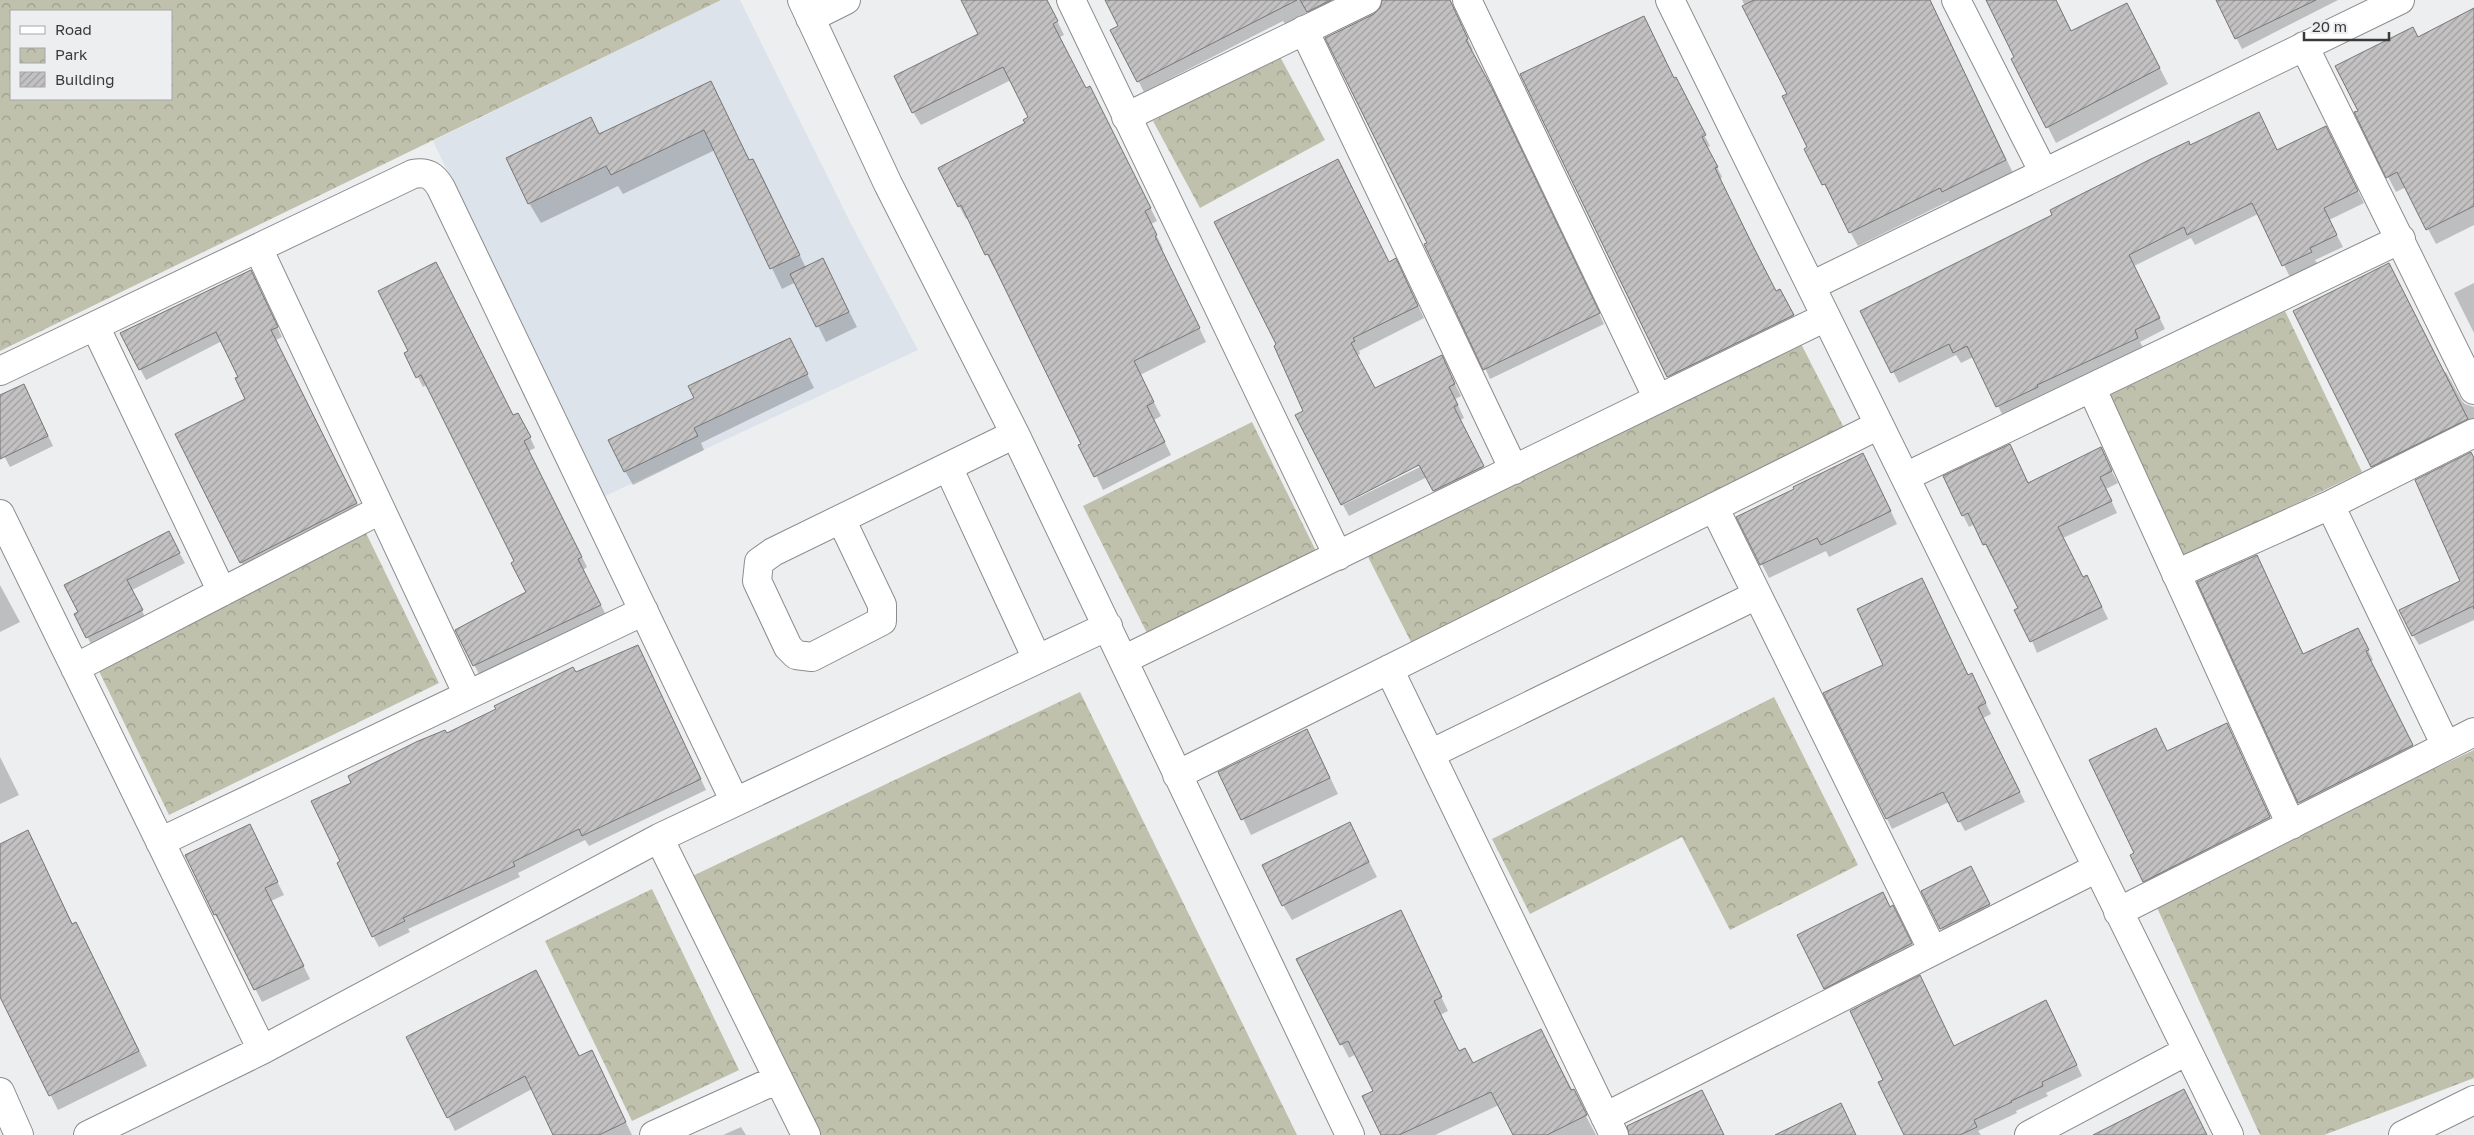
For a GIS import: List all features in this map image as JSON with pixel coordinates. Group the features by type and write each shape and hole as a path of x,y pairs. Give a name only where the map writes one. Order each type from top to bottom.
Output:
{"street":[{"path":"846,0 806,9 888,184 1015,434 1108,626 1177,775 1350,1135"},
{"path":"1071,0 1338,556"},
{"path":"1126,117 1367,0"},
{"path":"1467,0 1658,399"},
{"path":"1670,0 2229,1135"},
{"path":"1956,0 2044,173"},
{"path":"1811,286 2400,0"},
{"path":"1304,30 1514,470"},
{"path":"2304,46 2474,390"},
{"path":"0,372 413,174 422,172 436,180 735,802"},
{"path":"1905,477 2092,389 2401,239"},
{"path":"258,248 468,695"},
{"path":"1123,660 1826,317"},
{"path":"95,326 222,592"},
{"path":"2092,389 2291,825"},
{"path":"1177,775 1879,425"},
{"path":"2176,574 2330,505 2474,432"},
{"path":"841,519 882,605 882,621 812,657 796,655 788,647 757,581 759,562 773,552 1015,434"},
{"path":"948,467 1037,659"},
{"path":"2330,505 2446,746"},
{"path":"1714,507 1933,951"},
{"path":"75,668 380,510"},
{"path":"0,514 262,1050"},
{"path":"1430,754 1757,595"},
{"path":"160,842 644,611"},
{"path":"88,1135 262,1050 659,838 1108,626"},
{"path":"1389,669 1610,1126 1933,951 2097,868"},
{"path":"2118,912 2474,732"},
{"path":"659,838 806,1135"},
{"path":"2029,1135 2187,1051"},
{"path":"654,1135 778,1078"},
{"path":"0,1092 20,1135"},
{"path":"2403,1135 2474,1100"}],"shaded area":[{"path":"721,0 740,0 849,220 918,350 603,497 433,141"}],"green space":[{"path":"0,0 721,0 0,351"},
{"path":"1278,53 1325,140 1200,208 1153,121"},
{"path":"2285,311 2362,472 2175,562 2098,401"},
{"path":"1794,330 1845,430 1414,648 1363,547"},
{"path":"1252,422 1316,551 1148,635 1083,506"},
{"path":"365,531 439,683 169,815 95,663"},
{"path":"1080,692 1297,1135 806,1135 682,881"},
{"path":"1774,697 1858,865 1730,930 1682,837 1530,914 1492,839"},
{"path":"2474,750 2474,1078 2324,1135 2260,1135 2154,901"},
{"path":"652,889 739,1070 632,1121 545,941"}],"building":[{"path":"961,0 1047,0 1058,21 1053,24 1086,88 1090,86 1151,208 1145,211 1157,235 1155,236 1200,328 1134,361 1154,402 1147,406 1165,442 1094,477 1078,445 1081,444 988,254 985,255 961,205 958,207 938,168 1025,123 1023,120 1028,117 1003,67 912,113 894,76 978,34"},
{"path":"1105,0 1297,0 1137,82 1110,30 1118,26"},
{"path":"1300,0 1331,0 1307,12"},
{"path":"1382,0 1450,0 1468,39 1466,40 1492,88 1600,313 1483,370 1424,244 1427,243 1325,38 1374,14 1380,8"},
{"path":"1754,0 1930,0 2006,160 1942,192 1940,188 1849,233 1825,184 1822,185 1804,149 1807,147 1782,96 1787,94 1742,6"},
{"path":"1986,0 2056,0 2071,31 2127,3 2160,68 2046,128 2011,59 2014,57"},
{"path":"2216,0 2316,0 2235,39"},
{"path":"2474,8 2474,206 2426,230 2397,172 2386,178 2354,112 2358,111 2335,66 2413,27 2418,37"},
{"path":"1644,16 1674,78 1676,77 1706,135 1702,137 1718,167 1715,168 1753,246 1776,291 1780,289 1794,315 1667,377 1520,74"},
{"path":"711,81 749,160 753,159 800,255 770,269 704,130 611,175 606,166 528,204 506,158 591,117 599,134"},
{"path":"2259,112 2277,150 2326,126 2358,191 2324,208 2337,235 2310,248 2312,252 2282,266 2252,203 2187,235 2184,227 2129,255 2160,318 2135,330 2138,338 2037,385 2038,387 1996,407 1967,346 1953,353 1949,344 1891,373 1860,311 2052,215 2050,210 2151,159 2189,141 2190,145"},
{"path":"1338,159 1389,262 1396,258 1418,306 1353,338 1355,341 1351,343 1375,388 1442,355 1455,384 1449,387 1458,405 1454,407 1484,466 1433,491 1419,465 1341,505 1295,415 1303,411 1274,346 1276,344 1214,222"},
{"path":"823,258 849,312 816,327 790,274"},
{"path":"436,262 513,415 518,413 531,437 524,441 582,557 578,559 601,605 473,666 455,630 526,592 511,563 514,561 421,375 416,378 404,353 408,351 378,291"},
{"path":"2389,263 2468,419 2371,467 2293,311"},
{"path":"251,270 278,327 271,330 357,503 240,563 175,434 245,399 235,378 238,377 216,332 139,370 120,333"},
{"path":"790,338 808,374 694,428 698,436 624,472 608,440 694,398 688,386"},
{"path":"24,384 48,436 0,459 0,395"},
{"path":"2010,444 2028,483 2101,447 2112,471 2100,477 2112,501 2058,527 2083,577 2087,575 2102,607 2030,642 2014,610 2018,608 1986,544 1983,545 1968,513 1962,516 1943,476"},
{"path":"2471,452 2474,458 2474,609 2473,606 2412,636 2399,610 2460,581 2415,480"},
{"path":"1863,453 1891,511 1821,545 1817,538 1760,565 1736,517"},
{"path":"169,531 180,553 127,580 143,610 86,638 74,614 78,612 64,585"},
{"path":"2257,555 2303,654 2358,628 2369,650 2366,651 2413,745 2298,803 2197,582"},
{"path":"1922,578 1968,675 1972,673 1986,703 1978,707 2020,792 1958,822 1943,792 1886,819 1823,693 1883,665 1857,609"},
{"path":"638,645 701,779 582,836 579,829 513,862 515,866 403,918 405,921 372,937 337,863 340,861 311,801 351,783 348,776 416,742 445,730 447,733 496,709 494,706 573,667 576,672"},
{"path":"2227,723 2270,817 2143,882 2130,855 2134,853 2089,760 2156,728 2167,751"},
{"path":"1307,729 1330,778 1241,820 1218,772"},
{"path":"1350,822 1369,862 1282,906 1262,865"},
{"path":"250,824 278,882 265,888 304,966 254,990 185,855"},
{"path":"28,830 72,924 76,922 139,1051 49,1096 0,997 0,844"},
{"path":"1971,866 1990,904 1940,929 1921,891"},
{"path":"1883,892 1890,907 1893,905 1912,943 1824,989 1797,935"},
{"path":"1401,910 1442,997 1434,1001 1459,1051 1465,1048 1473,1063 1541,1029 1571,1090 1574,1089 1587,1115 1547,1135 1513,1135 1491,1092 1399,1135 1381,1135 1362,1096 1373,1091 1348,1041 1340,1045 1296,959"},
{"path":"536,970 579,1056 592,1050 626,1122 599,1135 553,1135 525,1076 447,1118 406,1037"},
{"path":"1920,975 1954,1046 2046,1000 2077,1065 2042,1082 2043,1086 1974,1120 1977,1127 1960,1135 1904,1135 1878,1082 1883,1080 1850,1011"},
{"path":"2184,1089 2207,1135 2093,1135"},
{"path":"1702,1090 1724,1135 1629,1135 1627,1126"},
{"path":"1841,1103 1856,1135 1775,1135"}]}
